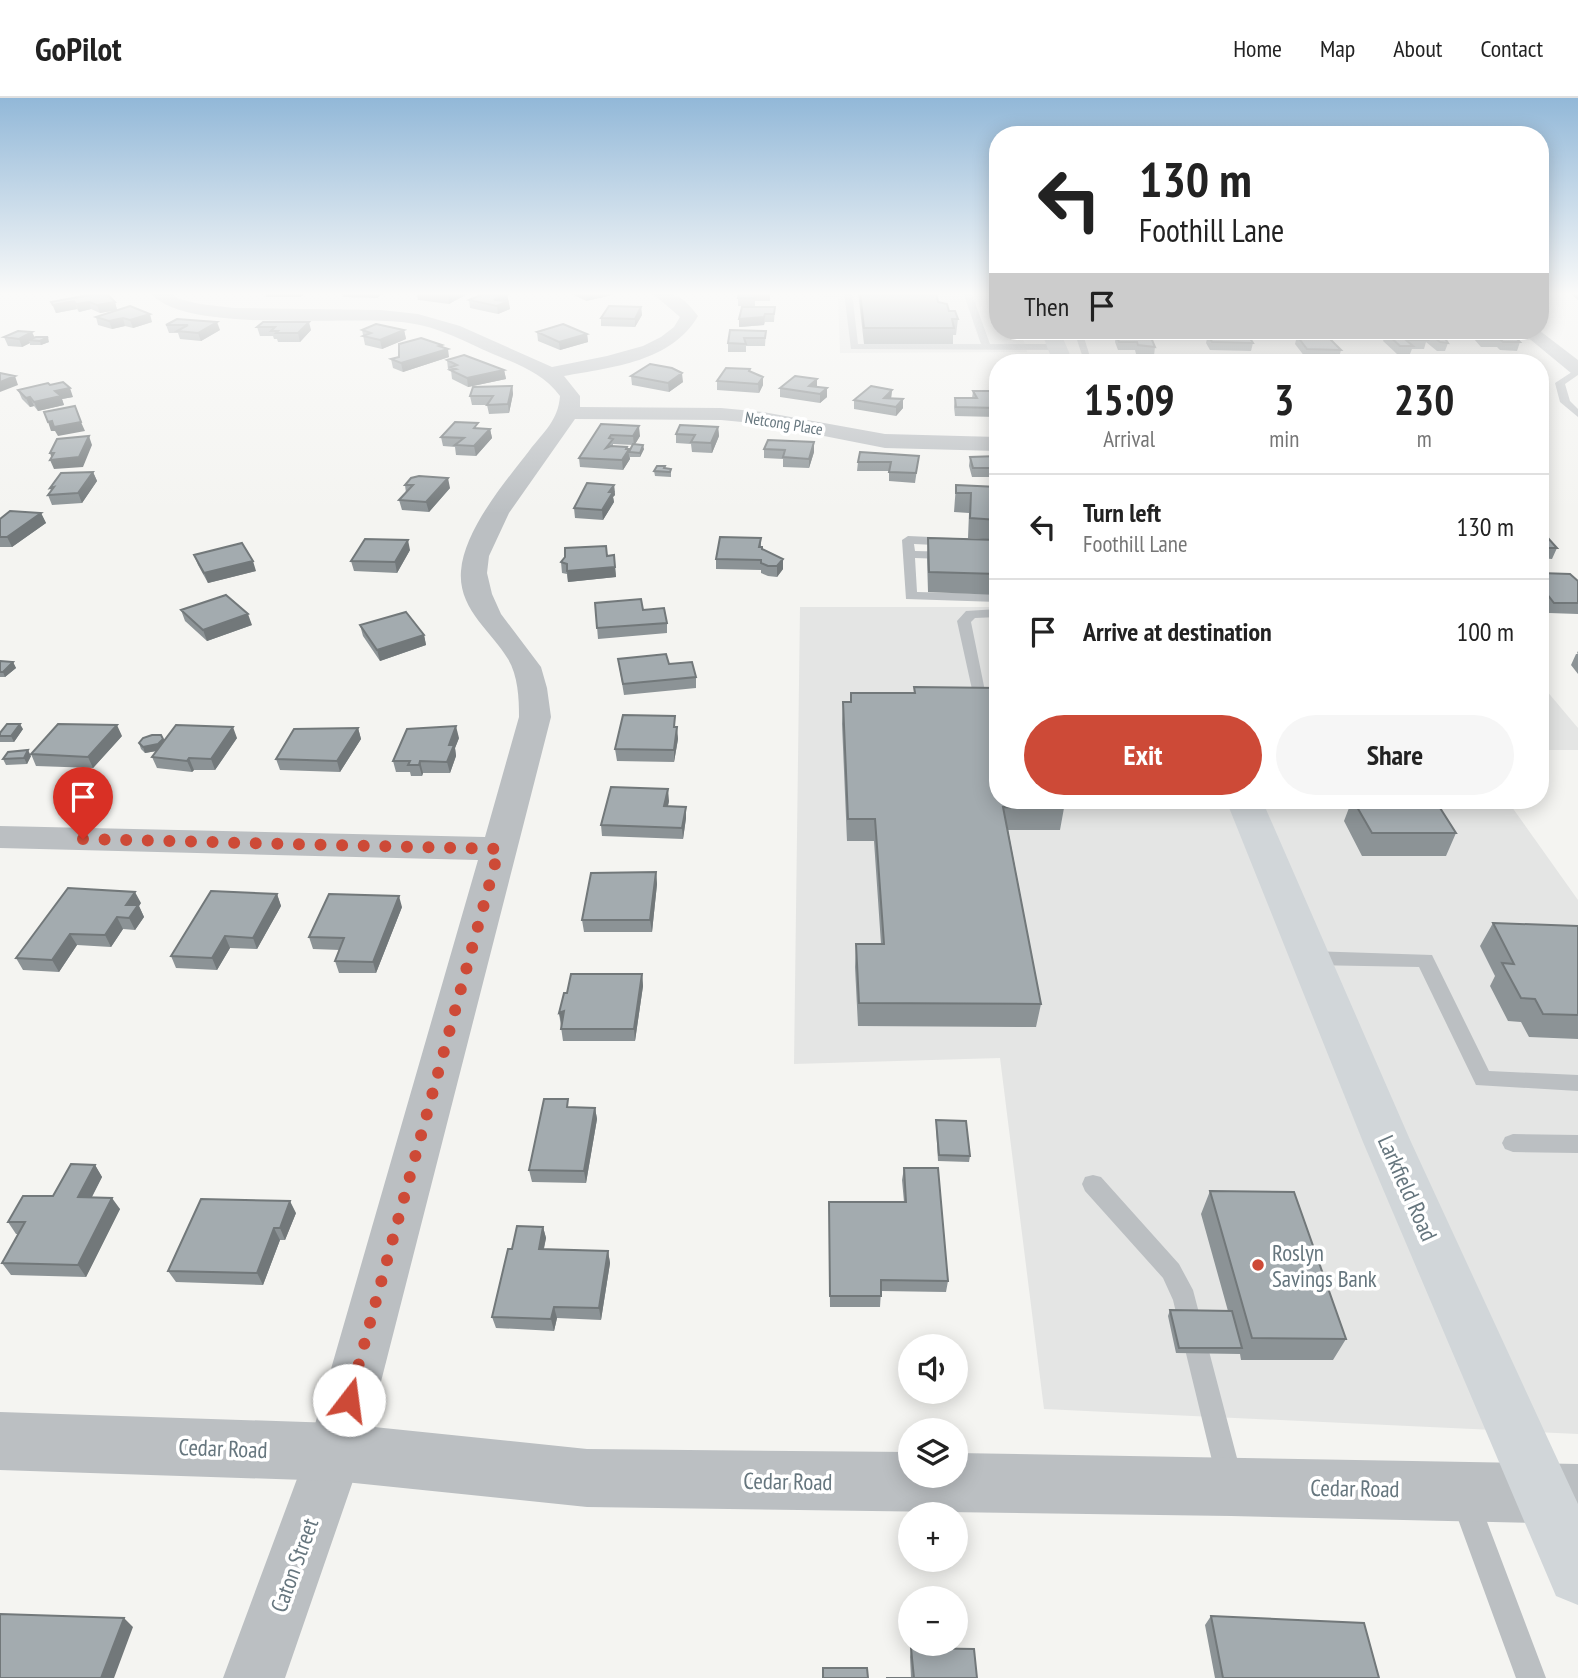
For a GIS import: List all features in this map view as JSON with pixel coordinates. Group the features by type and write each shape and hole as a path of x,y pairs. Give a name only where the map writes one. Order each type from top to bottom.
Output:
{"main road":[{"name":"Larkfield Road","path":"1248,809 1391,1150 1561,1493 1578,1574"}],"street":[{"path":"534,366 551,373 570,397 569,412"},
{"path":"551,373 583,366"},
{"name":"Netcong Place","path":"569,412 721,414 763,418 886,441 989,443"},
{"name":"Caton Street","path":"254,1678 335,1452 535,717 534,687 523,660 495,626 478,597 473,571 482,541 495,516 569,412"},
{"path":"0,837 499,849"},
{"name":"Cedar Road","path":"0,1441 335,1452 587,1478 1561,1493"}],"lane":[{"path":"1578,370 1560,383 1565,402 1578,414"},
{"path":"989,544 908,540 911,596 989,598"},
{"path":"909,554 989,557"},
{"path":"978,691 964,621 971,614 989,613"},
{"path":"1310,958 1425,960 1483,1079 1578,1083"},
{"path":"1513,1143 1578,1144"},
{"path":"1093,1185 1171,1271 1185,1298 1231,1486"},
{"path":"1461,1490 1531,1678"}],"shaded area":[{"path":"800,607 989,607 989,809 1513,809 1578,900 1578,1434 1044,1409 1000,1058 794,1064"},
{"path":"1549,694 1578,728 1578,750 1549,750"}],"building":[{"path":"493,366 504,370 467,378 450,370 456,369 451,367"},
{"path":"647,366 672,368 682,373 668,383 631,376"},
{"path":"726,368 750,369 749,371 763,377 758,384 717,381"},
{"path":"0,373 15,376 0,382"},
{"path":"795,376 817,379 809,386 827,388 820,394 780,388"},
{"path":"63,382 70,388 55,391 61,396 34,402 18,390 48,383 50,385"},
{"path":"512,386 508,404 487,405 493,396 470,396 473,387"},
{"path":"871,386 892,390 884,398 903,399 896,407 854,400"},
{"path":"973,391 989,391 989,408 956,407 955,398 977,398"},
{"path":"75,406 81,422 54,427 52,421 48,422 44,412"},
{"path":"455,422 478,423 474,428 490,429 474,446 455,445 464,438 441,437"},
{"path":"601,424 639,426 633,436 611,435 609,438 613,439 606,448 611,446 629,449 622,460 579,458"},
{"path":"680,425 718,427 711,443 691,442 695,435 676,434"},
{"path":"89,436 79,457 50,460 54,453 50,453 57,439"},
{"path":"768,440 814,442 809,459 783,457 785,450 764,449"},
{"path":"633,444 643,445 640,453 629,452"},
{"path":"860,452 919,456 916,473 889,472 891,462 858,462"},
{"path":"989,456 989,468 973,468 970,457"},
{"path":"657,466 665,466 664,468 671,469 670,472 654,471"},
{"path":"93,472 78,493 48,495 61,473"},
{"path":"411,478 448,478 426,502 399,500 413,485 405,485"},
{"path":"587,483 614,485 609,492 613,492 602,510 574,508"},
{"path":"956,485 989,487 989,519 970,518 971,493 956,493"},
{"path":"10,511 41,513 7,537 0,537 0,519"},
{"path":"720,537 761,538 759,547 783,559 777,566 768,566 761,563 761,560 716,559"},
{"path":"928,538 989,540 989,574 929,572"},
{"path":"365,539 408,540 395,562 351,561"},
{"path":"1549,539 1557,548 1549,548"},
{"path":"242,543 253,561 204,573 194,555"},
{"path":"606,546 607,556 614,555 615,567 567,571 567,564 561,562 565,557 565,548"},
{"path":"1549,573 1570,574 1578,581 1578,603 1554,603 1549,597"},
{"path":"226,595 248,614 203,630 181,610"},
{"path":"641,599 643,610 664,608 667,623 597,628 595,603"},
{"path":"406,612 424,635 377,650 360,625"},
{"path":"666,654 669,664 692,662 696,677 623,684 618,659"},
{"path":"0,661 13,662 0,672"},
{"path":"914,687 989,688 989,809 1003,809 1041,1004 859,1003 856,944 884,944 875,819 848,819 843,702 851,702 851,693 915,693"},
{"path":"623,715 675,716 674,727 677,727 674,750 615,749"},
{"path":"7,724 20,724 11,736 0,736 0,733"},
{"path":"58,724 117,725 88,757 31,754"},
{"path":"176,725 233,727 211,759 189,758 187,761 152,757"},
{"path":"456,726 449,745 454,745 447,762 420,761 419,765 408,765 410,761 393,761 407,729"},
{"path":"358,728 337,761 276,759 294,729"},
{"path":"161,735 163,739 158,744 143,747 139,743 143,738"},
{"path":"28,750 24,758 3,759 8,752"},
{"path":"611,787 668,789 664,806 686,807 682,828 601,825"},
{"path":"1358,809 1441,809 1456,833 1372,833"},
{"path":"656,872 650,920 582,920 591,873"},
{"path":"68,888 135,892 126,905 138,905 129,918 117,917 105,935 70,934 52,960 16,958"},
{"path":"211,891 277,894 253,938 225,936 212,958 171,956"},
{"path":"329,894 399,896 373,962 335,961 344,938 309,937"},
{"path":"1493,923 1578,926 1578,1015 1543,1014 1535,999 1521,998 1502,963 1514,964"},
{"path":"571,974 642,974 634,1029 561,1029 564,1011 559,1013"},
{"path":"544,1099 568,1099 567,1107 595,1108 584,1171 529,1170"},
{"path":"936,1120 966,1121 970,1156 939,1155"},
{"path":"71,1164 95,1165 78,1197 112,1198 78,1265 2,1263 25,1222 8,1222 23,1196 53,1196"},
{"path":"904,1168 938,1168 948,1281 881,1280 881,1296 830,1296 829,1202 906,1202"},
{"name":"Roslyn Savings Bank","path":"1210,1191 1294,1192 1346,1339 1252,1338"},
{"path":"201,1199 290,1201 280,1228 274,1228 257,1273 168,1271"},
{"path":"517,1226 543,1227 539,1249 608,1251 599,1308 554,1307 551,1319 492,1317 508,1249 512,1249"},
{"path":"1170,1310 1232,1311 1242,1348 1179,1348"},
{"path":"0,1614 124,1618 101,1678 0,1678"},
{"path":"1211,1616 1364,1623 1379,1678 1223,1678"},
{"path":"968,1649 974,1649 977,1678 914,1678 912,1656 968,1656"},
{"path":"823,1668 867,1668 868,1678 823,1678"}],"place":[{"name":"Roslyn Savings Bank","path":"1258,1265"}],"route":[{"path":"83,839 499,849 349,1400"}]}
